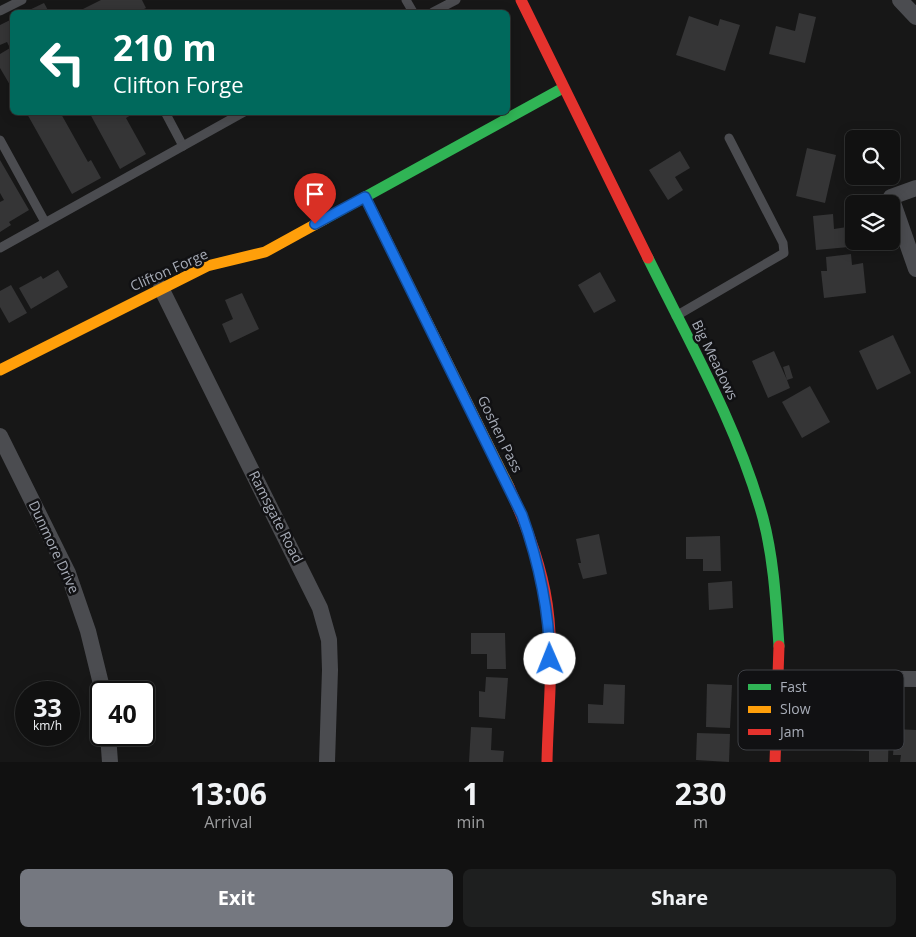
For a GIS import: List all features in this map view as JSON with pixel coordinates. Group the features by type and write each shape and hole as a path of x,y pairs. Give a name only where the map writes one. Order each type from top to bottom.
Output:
{"street":[{"name":"Big Meadows","path":"521,0 718,400 743,458 763,519 775,586 778,670"},
{"path":"900,0 916,17"},
{"name":"Clifton Forge","path":"0,370 208,266 243,259 265,252 563,88"},
{"path":"916,188 891,197 916,269"},
{"name":"Goshen Pass","path":"365,197 510,488 536,553 545,592 550,632 548,762"},
{"name":"Ramsgate Road","path":"161,288 320,608 329,640 327,762"},
{"name":"Dunmore Drive","path":"0,436 68,573 88,631 100,681"},
{"path":"109,746 110,762"}],"lane":[{"path":"0,11 22,0"},
{"path":"437,10 456,0"},
{"path":"167,115 183,146"},
{"path":"0,248 239,115"},
{"path":"676,316 784,253 783,243 729,138"},
{"path":"0,140 45,222"}],"building":[{"path":"101,0 142,0 146,8 142,10 81,10"},
{"path":"44,3 48,10 29,10"},
{"path":"799,13 816,17 805,63 769,54 776,26 795,31"},
{"path":"689,16 718,26 720,19 740,25 725,71 676,55"},
{"path":"10,20 10,48 7,42 0,45 0,25"},
{"path":"10,48 10,85 0,68 0,54"},
{"path":"28,115 62,115 88,162 91,160 101,178 72,194"},
{"path":"91,115 131,115 126,118 146,154 120,169"},
{"path":"807,148 836,155 825,203 796,196"},
{"path":"680,151 690,168 675,177 683,190 668,200 649,170"},
{"path":"0,160 29,210 9,222 11,225 0,232 0,202 4,200 0,193"},
{"path":"833,214 834,229 845,227 845,247 816,250 813,216"},
{"path":"851,254 852,265 863,263 866,293 824,298 821,271 827,271 826,257"},
{"path":"58,270 68,287 31,309 19,288 41,276 43,279"},
{"path":"600,272 616,301 594,313 578,285"},
{"path":"11,285 27,313 9,323 0,307 0,291"},
{"path":"242,293 259,329 230,343 222,324 233,319 225,300"},
{"path":"893,335 911,373 877,390 859,351"},
{"path":"774,351 790,388 768,398 752,361"},
{"path":"789,365 793,378 787,380 783,367"},
{"path":"810,386 830,422 802,438 782,402"},
{"path":"599,534 607,574 583,579 578,563 581,563 576,539"},
{"path":"720,536 721,571 703,571 703,559 686,559 686,537"},
{"path":"732,581 733,608 709,610 708,583"},
{"path":"471,633 505,633 506,669 487,669 487,654 471,654"},
{"path":"486,677 508,678 505,719 479,717 479,691 485,692"},
{"path":"604,684 625,685 624,724 588,723 588,704 603,705"},
{"path":"707,684 732,685 730,728 706,727"},
{"path":"471,727 492,728 491,750 504,751 503,762 469,762"},
{"path":"904,729 916,730 916,762 900,762 901,755 893,755 893,750 904,750"},
{"path":"697,733 730,734 729,762 696,760"},
{"path":"846,750 888,750 888,762 869,762 869,751"}],"traffic: fast":[{"path":"325,219 563,88"},
{"path":"648,258 727,418 753,484 770,550 779,646"}],"traffic: slow":[{"path":"365,197 509,487"},
{"path":"0,370 207,266 265,252 325,219"}],"traffic: jam":[{"path":"521,0 648,258"},
{"path":"509,487 534,551 545,591 548,612 551,655 547,762"},
{"path":"778,670 779,646"},
{"path":"775,750 775,762"}],"route":[{"path":"315,224 365,197 522,515 536,553 545,592 550,632 550,659"}]}
